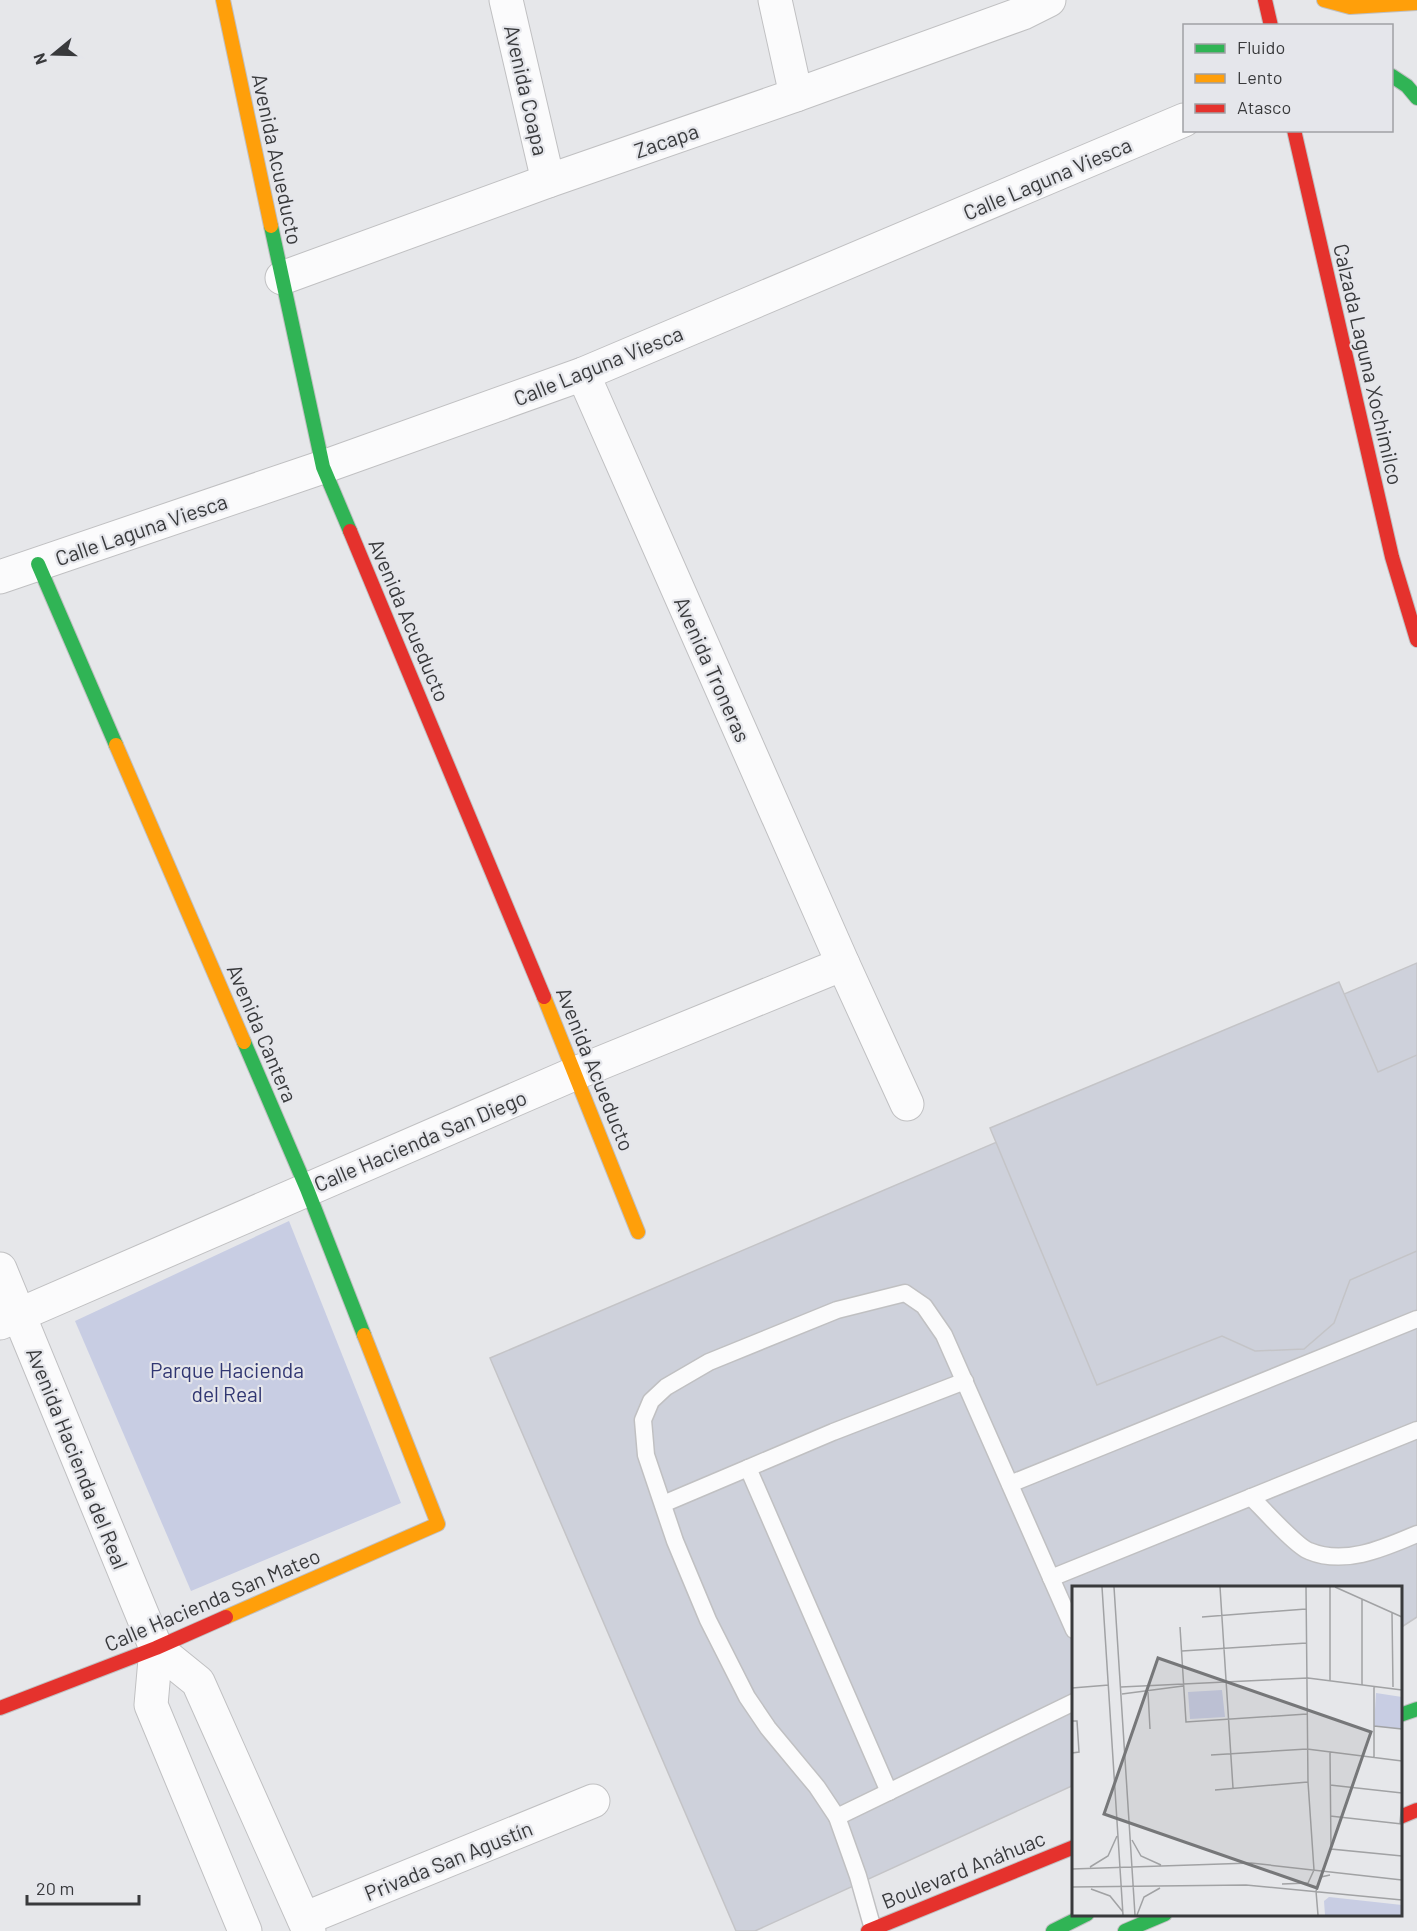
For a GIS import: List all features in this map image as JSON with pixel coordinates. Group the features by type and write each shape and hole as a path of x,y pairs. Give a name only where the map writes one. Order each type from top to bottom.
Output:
{"street":[{"name":"Avenida Acueducto","path":"223,0 323,467 576,1073 638,1232"},
{"name":"Avenida Coapa","path":"506,0 548,181"},
{"path":"775,0 796,95"},
{"name":"Zacapa","path":"282,279 548,181 1023,13 1049,0"},
{"path":"1265,0 1271,24"},
{"path":"1324,0 1350,7 1417,3"},
{"path":"1393,77 1417,98"},
{"name":"Calle Laguna Viesca","path":"0,577 323,467 583,374 1183,121"},
{"name":"Calzada Laguna Xochimilco","path":"1294,132 1392,557 1417,640"},
{"name":"Avenida Troneras","path":"583,374 843,964 908,1104"},
{"name":"Avenida Cantera","path":"38,564 307,1189 438,1524"},
{"name":"Calle Hacienda San Diego","path":"10,1319 576,1073 843,964"},
{"name":"Avenida Hacienda del Real","path":"0,1269 10,1319 156,1648 198,1682 306,1925"},
{"name":"Calle Hacienda San Mateo","path":"0,1708 156,1648 438,1524"},
{"name":"Avenida Hacienda del Real","path":"156,1648 151,1705 245,1931"},
{"path":"1402,1715 1417,1708"},
{"name":"Privada San Agustín","path":"306,1925 593,1801"},
{"path":"1402,1817 1417,1810"},
{"name":"Boulevard Anáhuac","path":"870,1930 1072,1848"},
{"path":"1053,1931 1083,1916"},
{"path":"1125,1931 1159,1916"}],"lane":[{"path":"870,1930 858,1876 837,1817 817,1787 768,1728 747,1697 708,1620 675,1541 646,1455 643,1420 651,1401 666,1387 709,1362 837,1310 905,1293 924,1306 944,1335 1072,1625"},
{"path":"1010,1484 1417,1319"},
{"path":"663,1504 833,1432 965,1381"},
{"path":"1051,1578 1417,1430"},
{"path":"748,1468 889,1792"},
{"path":"1251,1497 1308,1551 1338,1557 1380,1550 1417,1534"},
{"path":"837,1817 1072,1703"}],"green space":[{"name":"Parque Hacienda del Real","path":"289,1221 401,1503 191,1591 75,1321"}],"building":[{"path":"1417,963 1417,1617 1402,1627 1402,1586 1072,1586 1072,1786 755,1931 736,1931 490,1358"},
{"path":"1339,982 1378,1072 1417,1055 1417,1251 1350,1280 1334,1323 1304,1349 1255,1351 1222,1336 1097,1385 990,1128"}],"traffic: fast":[{"path":"1393,77 1407,86 1417,98"},
{"path":"271,226 323,467 350,531"},
{"path":"38,564 116,745"},
{"path":"244,1042 307,1189 364,1335"},
{"path":"1402,1714 1417,1709"},
{"path":"1053,1931 1083,1916"},
{"path":"1125,1931 1160,1916"}],"traffic: slow":[{"path":"223,0 271,226"},
{"path":"1324,0 1350,7 1417,3"},
{"path":"116,745 244,1042"},
{"path":"544,997 638,1232"},
{"path":"226,1617 438,1524 364,1335"}],"traffic: jam":[{"path":"1265,0 1271,24"},
{"path":"1294,132 1392,557 1417,640"},
{"path":"350,531 544,997"},
{"path":"0,1708 156,1648 226,1617"},
{"path":"1402,1816 1417,1810"},
{"path":"868,1931 1072,1848"}]}
